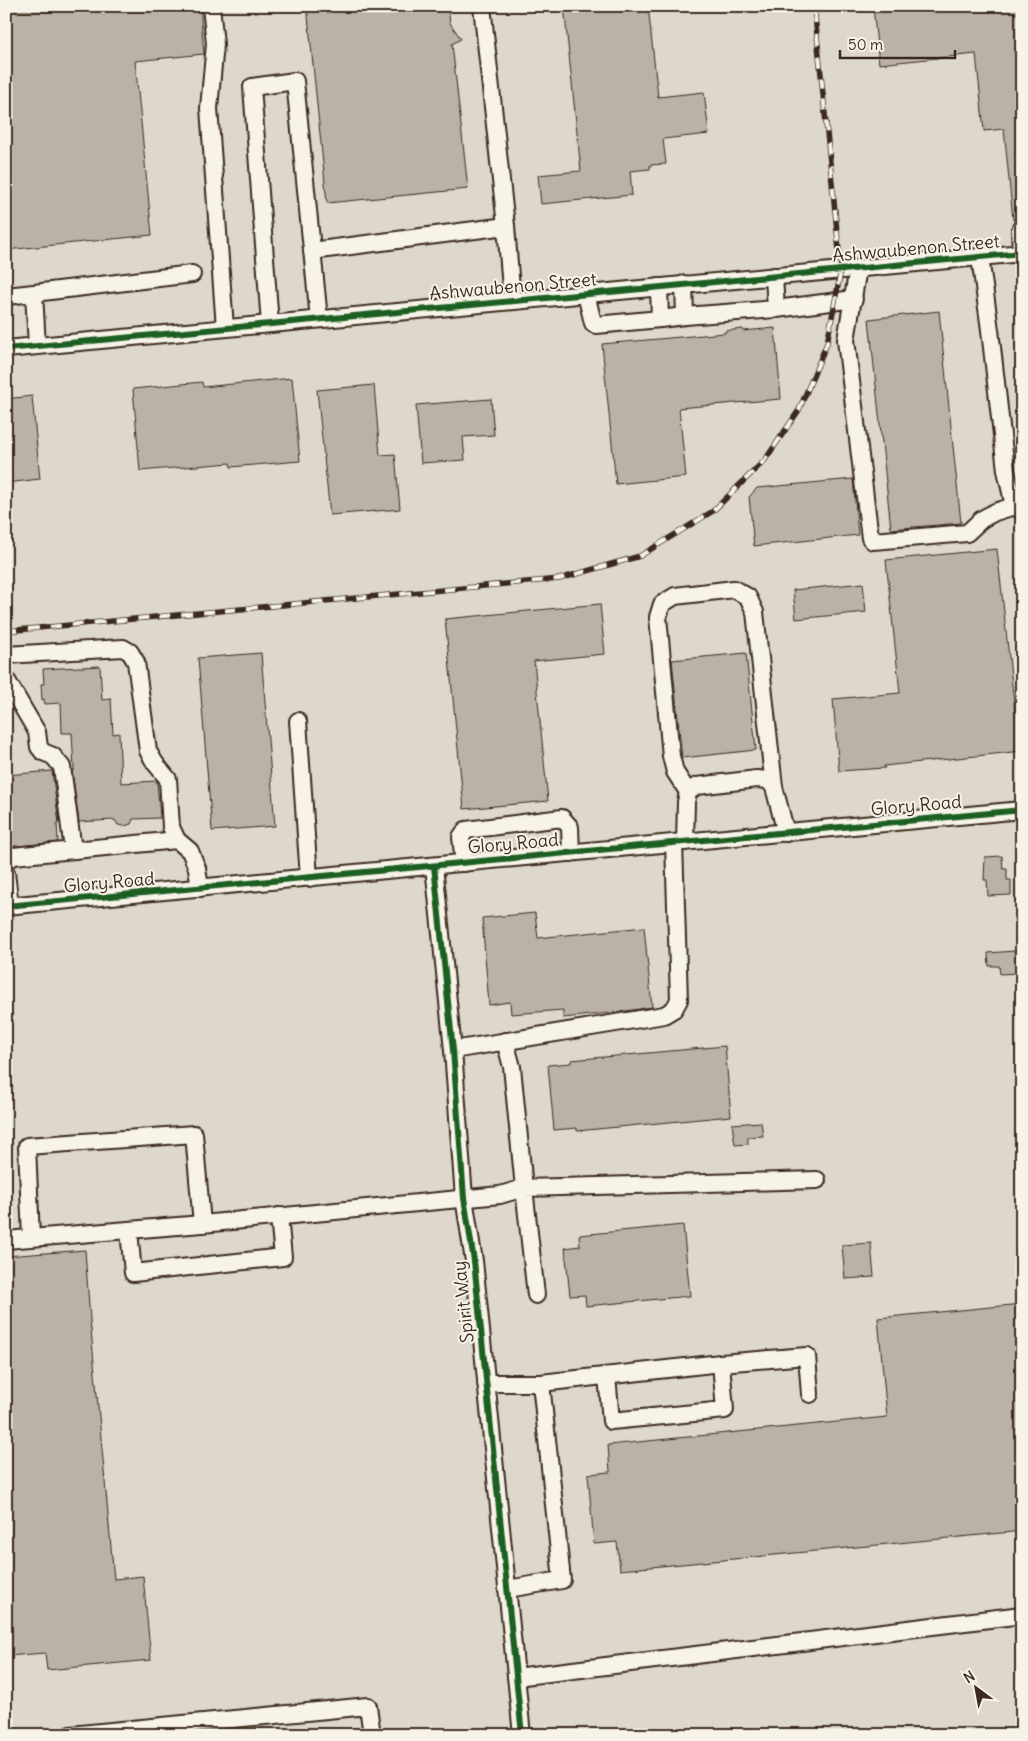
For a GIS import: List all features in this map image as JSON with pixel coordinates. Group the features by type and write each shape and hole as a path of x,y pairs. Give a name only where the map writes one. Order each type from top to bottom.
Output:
{"street":[{"path":"210,6 215,44 209,108 225,328"},
{"path":"482,6 506,226 512,301"},
{"path":"270,324 252,87 295,81 319,319"},
{"path":"312,251 506,226"},
{"path":"1022,227 1020,230 1022,253"},
{"name":"Ashwaubenon Street","path":"6,349 1022,253"},
{"path":"858,268 846,340 870,538 873,541 967,533 995,512 1018,508 1006,470 980,257"},
{"path":"6,296 192,274"},
{"path":"774,276 776,309"},
{"path":"684,284 685,316"},
{"path":"659,287 660,319"},
{"path":"34,293 37,346"},
{"path":"586,294 592,323 596,325 776,309 854,299"},
{"path":"453,1050 664,1015 677,1005 679,1000 680,843 688,792 675,772 671,756 658,617 662,604 675,596 734,589 748,597 755,612 774,787 786,833"},
{"path":"6,655 123,648 130,652 136,662 148,751 168,779 170,827 177,840 190,851 197,868 200,888"},
{"path":"6,679 37,732 39,747 43,752 53,756 62,767 73,850"},
{"path":"298,720 309,878"},
{"path":"688,792 697,786 757,779 768,780 774,787"},
{"name":"Glory Road","path":"8,906 1022,810"},
{"path":"464,863 461,837 466,830 562,818 570,827 571,853"},
{"path":"6,862 13,856 177,840"},
{"name":"Spirit Way","path":"434,866 453,1050 464,1198 474,1261 522,1735"},
{"path":"6,873 8,906"},
{"path":"505,1041 512,1066 536,1295"},
{"path":"31,1238 28,1146 194,1134 202,1224"},
{"path":"6,1240 202,1224 500,1195 524,1188 818,1180"},
{"path":"129,1230 133,1273 282,1257 279,1216"},
{"path":"486,1383 541,1382 807,1356 810,1394"},
{"path":"606,1376 611,1421 724,1410 721,1363"},
{"path":"507,1589 562,1580 541,1382"},
{"path":"516,1677 1022,1615"},
{"path":"70,1735 368,1706 372,1735"}],"shaded area":[{"path":"6,6 1022,6 1022,1735 6,1735"}],"building":[{"path":"6,6 200,6 204,54 135,61 152,235 6,250"},
{"path":"307,6 448,6 450,23 461,39 452,44 468,189 327,203"},
{"path":"564,6 648,6 658,97 704,92 709,134 663,139 666,164 650,165 650,169 630,171 632,195 541,204 538,175 581,171"},
{"path":"1022,6 1022,217 1013,220 1004,129 984,131 976,54 879,64 873,7"},
{"path":"939,311 961,523 891,529 869,319"},
{"path":"775,328 781,399 679,408 686,477 616,484 602,344 725,333 725,331 743,329 743,331"},
{"path":"292,378 300,461 231,467 230,463 140,471 133,389 202,382 203,387"},
{"path":"374,385 380,455 395,454 400,509 330,515 317,390"},
{"path":"32,396 40,479 6,483 6,399"},
{"path":"491,399 494,435 463,437 465,460 421,463 416,405"},
{"path":"853,479 858,535 754,546 749,497 757,488"},
{"path":"997,549 1015,712 1022,711 1022,751 884,766 885,768 839,771 833,699 900,693 886,560"},
{"path":"863,583 866,612 796,619 793,590"},
{"path":"600,604 605,654 534,661 548,801 464,809 445,619"},
{"path":"261,653 275,826 212,831 198,658"},
{"path":"746,653 756,750 682,758 672,660"},
{"path":"100,666 102,700 111,699 113,734 119,733 121,783 157,781 160,818 133,819 131,824 124,826 118,825 115,820 79,822 72,770 74,770 72,733 62,733 61,703 45,704 44,699 42,700 41,684 44,684 43,669"},
{"path":"52,771 59,823 57,823 58,842 9,847 6,820 6,775"},
{"path":"1002,856 1003,869 1007,869 1007,880 1011,880 1011,895 988,896 987,880 984,880 985,857"},
{"path":"535,913 538,938 644,927 652,1007 563,1018 563,1010 511,1014 510,1002 489,1005 482,918"},
{"path":"1015,951 1017,973 1000,974 999,966 989,966 988,953"},
{"path":"725,1046 731,1116 577,1131 577,1128 554,1130 548,1065 571,1063 571,1060"},
{"path":"761,1122 763,1136 748,1137 748,1144 735,1145 732,1124"},
{"path":"683,1225 690,1296 586,1306 585,1295 570,1296 565,1248 580,1246 579,1235"},
{"path":"871,1243 874,1277 845,1279 842,1245"},
{"path":"85,1250 114,1579 143,1576 151,1660 47,1670 45,1653 6,1656 6,1256"},
{"path":"1022,1304 1022,1531 620,1570 617,1542 594,1544 588,1474 610,1472 608,1445 887,1417 878,1318"}],"railway":[{"path":"6,631 559,579 640,556 713,511 765,460 799,410 827,343 841,270 814,6"}],"cycle path":[{"path":"6,349 1022,253"},
{"path":"6,906 1022,810"},
{"path":"434,866 453,1050 464,1198 474,1261 522,1735"}]}
